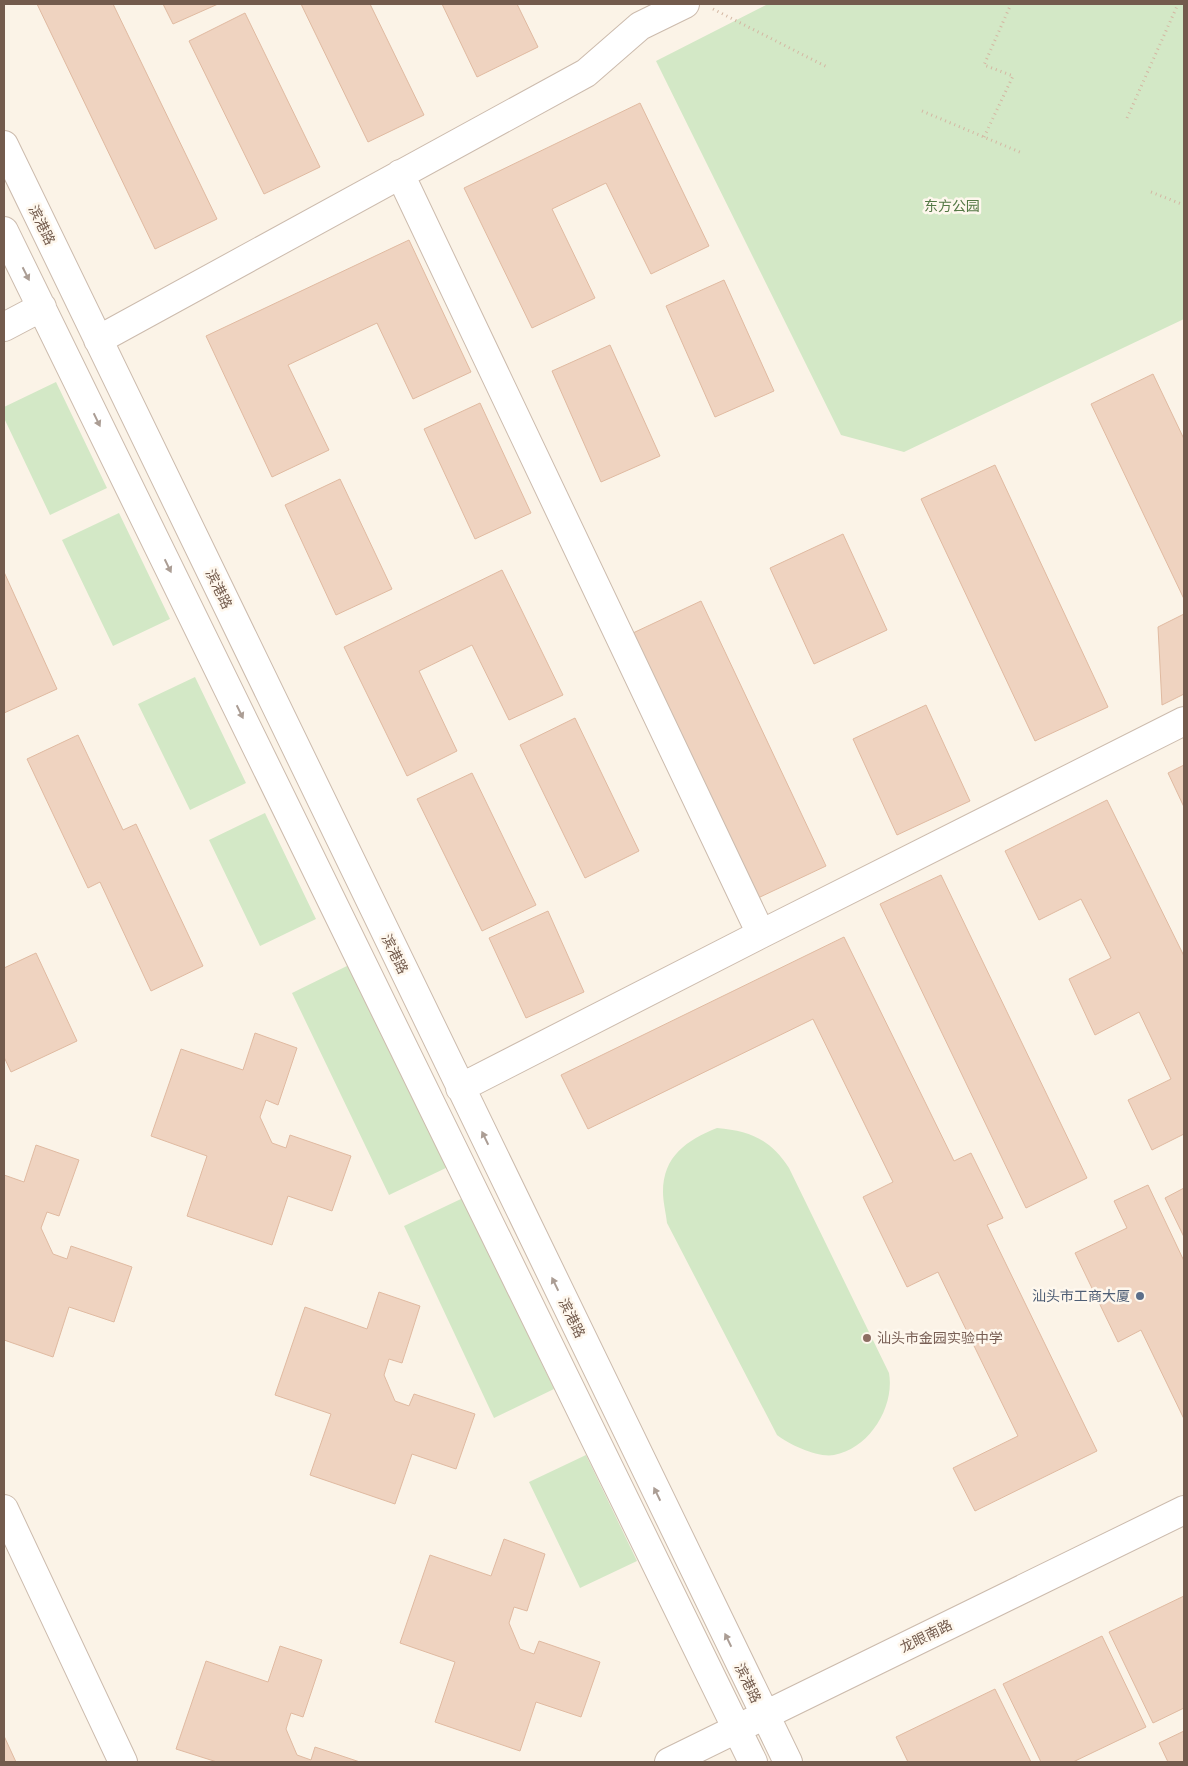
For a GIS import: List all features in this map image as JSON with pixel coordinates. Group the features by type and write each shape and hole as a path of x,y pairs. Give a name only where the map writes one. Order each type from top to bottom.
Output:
{"street":[{"path":"98,340 586,74 640,26 685,4"},
{"name":"滨港路","path":"4,145 764,1716 788,1762"},
{"path":"400,174 761,934"},
{"path":"4,231 753,1762"},
{"path":"4,328 42,307"},
{"path":"460,1088 1184,721"},
{"path":"4,1509 123,1762"},
{"name":"龙眼南路","path":"669,1762 1184,1510"}],"path":[{"path":"984,137 1013,76 984,65 1011,4"},
{"path":"1127,118 1178,4"},
{"path":"712,8 827,67"},
{"path":"922,111 1022,153"},
{"path":"1151,192 1184,205"}],"green space":[{"name":"东方公园","path":"768,4 1184,4 1184,319 904,452 841,435 656,61"},
{"path":"56,382 107,488 50,515 4,418 4,407"},
{"path":"119,513 170,619 113,646 62,540"},
{"path":"195,677 246,783 190,810 138,704"},
{"path":"265,813 316,919 260,946 209,840"},
{"path":"351,964 448,1167 389,1195 292,993"},
{"path":"717,1128 739,1131 758,1138 767,1143 782,1158 789,1168 889,1373 888,1399 877,1424 858,1444 847,1451 834,1455 820,1455 797,1447 777,1435 667,1223 663,1192 667,1168 672,1159 687,1144"},
{"path":"463,1198 554,1389 494,1418 404,1226"},
{"path":"586,1455 637,1561 580,1588 529,1482"}],"building":[{"path":"37,4 113,4 217,219 155,249"},
{"path":"163,4 218,4 173,24"},
{"path":"301,4 370,4 424,115 368,142"},
{"path":"442,4 517,4 538,47 477,77"},
{"path":"245,13 320,167 264,194 189,41"},
{"path":"640,103 709,246 651,274 606,183 552,209 595,298 532,328 464,188"},
{"path":"409,240 471,372 413,399 377,323 288,365 329,450 272,477 206,336"},
{"path":"724,280 774,391 715,417 666,306"},
{"path":"610,345 660,456 601,482 552,371"},
{"path":"1153,374 1184,439 1184,599 1091,404"},
{"path":"480,403 531,513 475,539 424,429"},
{"path":"995,465 1108,707 1035,741 921,499"},
{"path":"340,479 392,589 336,615 285,505"},
{"path":"843,534 887,630 814,664 770,568"},
{"path":"502,570 563,695 509,720 472,645 419,671 457,751 407,776 344,647"},
{"path":"4,572 57,689 4,713"},
{"path":"701,601 826,866 758,898 633,633"},
{"path":"1184,614 1184,694 1162,705 1158,627"},
{"path":"926,705 970,801 897,835 853,739"},
{"path":"575,718 639,851 585,878 520,745"},
{"path":"78,735 123,830 136,824 203,966 151,991 100,882 88,888 27,759"},
{"path":"1184,765 1184,807 1168,773"},
{"path":"472,773 536,905 482,931 417,799"},
{"path":"1107,800 1184,956 1184,1134 1152,1150 1128,1100 1171,1079 1139,1012 1095,1035 1069,979 1111,958 1081,899 1039,920 1005,851"},
{"path":"941,875 1087,1178 1026,1208 880,904"},
{"path":"548,911 584,992 526,1018 489,938"},
{"path":"844,937 954,1161 971,1153 1003,1218 987,1225 1097,1451 975,1511 953,1468 1018,1436 938,1272 907,1287 863,1197 893,1182 813,1019 588,1129 561,1075"},
{"path":"36,953 77,1041 11,1072 4,1057 4,968"},
{"path":"255,1033 297,1048 278,1105 266,1100 260,1117 272,1143 286,1148 290,1135 351,1156 332,1211 288,1196 272,1245 187,1216 207,1156 151,1136 181,1049 243,1070"},
{"path":"36,1145 79,1160 59,1216 47,1212 41,1228 53,1254 67,1259 71,1246 132,1267 114,1322 69,1307 53,1357 4,1340 4,1175 24,1182"},
{"name":"汕头市工商大厦","path":"1148,1185 1184,1261 1184,1419 1141,1330 1118,1342 1075,1253 1127,1228 1114,1201"},
{"path":"1184,1188 1184,1237 1165,1198"},
{"path":"379,1292 420,1306 402,1363 389,1359 384,1375 395,1401 409,1406 414,1394 475,1414 456,1469 412,1454 395,1504 310,1475 331,1414 275,1395 305,1307 367,1329"},
{"path":"504,1539 545,1554 527,1611 514,1607 509,1623 520,1649 534,1654 539,1641 600,1662 581,1717 536,1702 520,1751 435,1722 455,1662 400,1643 430,1555 491,1576"},
{"path":"1184,1596 1184,1708 1153,1723 1109,1632"},
{"path":"1102,1636 1146,1727 1073,1762 1041,1762 1003,1684"},
{"path":"280,1646 322,1660 303,1717 291,1713 286,1729 297,1755 311,1760 315,1747 360,1762 217,1762 176,1749 206,1661 268,1682"},
{"path":"995,1689 1031,1762 908,1762 896,1737"},
{"path":"1184,1731 1184,1762 1168,1762 1159,1743"},
{"path":"4,1736 16,1762 4,1762"}],"place":[{"name":"汕头市工商大厦","path":"1140,1296"},
{"name":"汕头市金园实验中学","path":"867,1338"}]}
